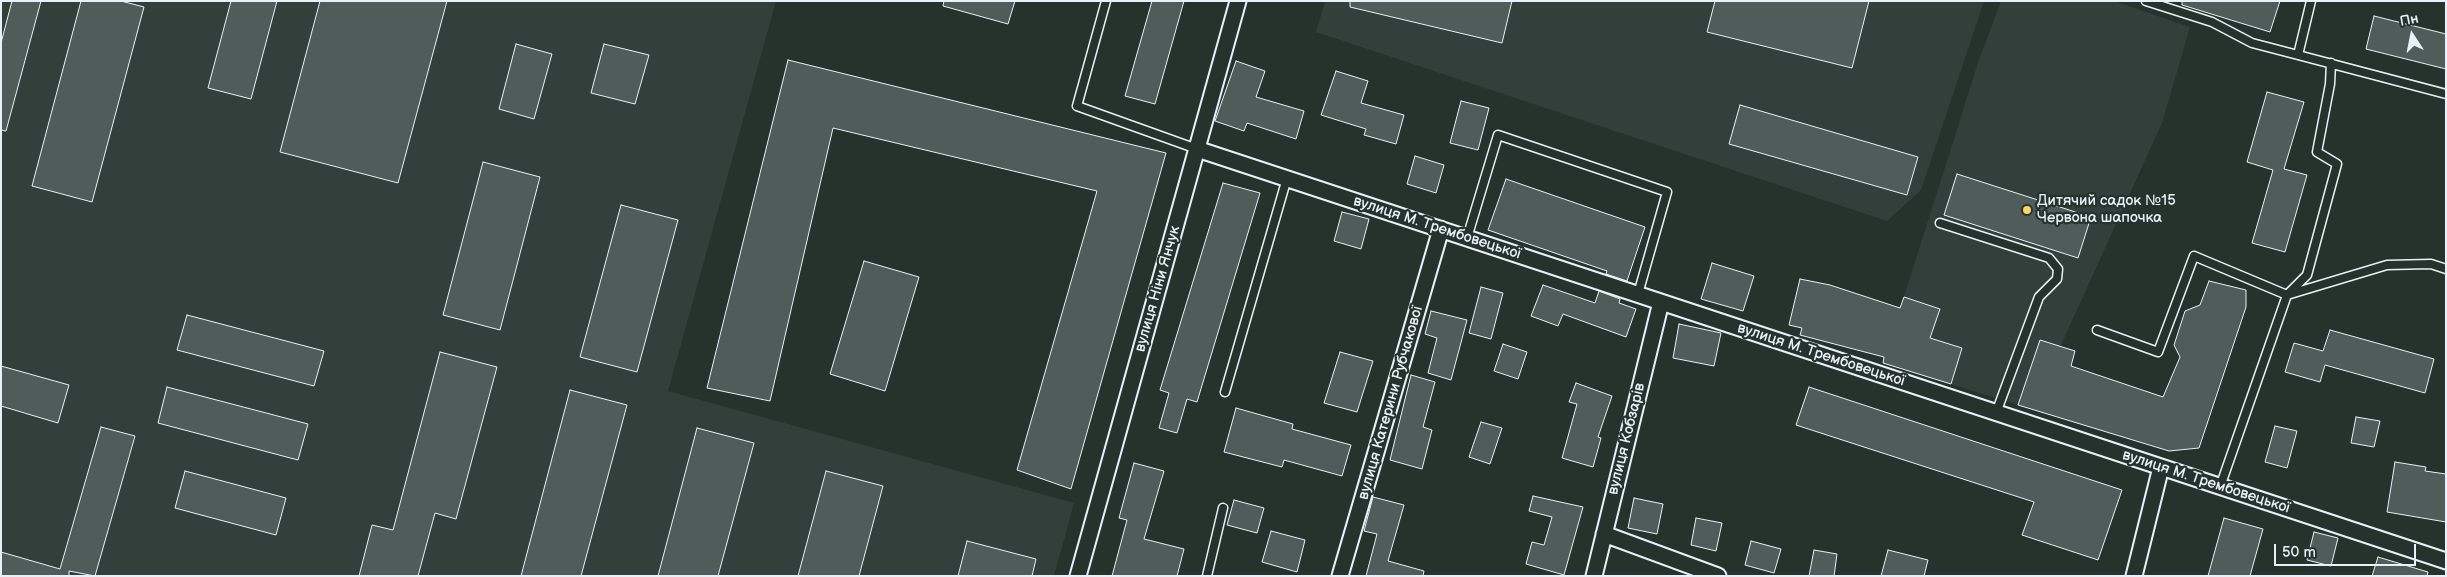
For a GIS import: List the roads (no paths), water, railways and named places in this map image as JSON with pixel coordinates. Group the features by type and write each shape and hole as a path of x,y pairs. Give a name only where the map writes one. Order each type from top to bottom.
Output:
{"street":[{"name":"вулиця Ніни Янчук","path":"1078,576 1238,1"},
{"name":"вулиця М. Трембовецької","path":"1197,148 2446,562"},
{"name":"вулиця Катерини Рубчакової","path":"1340,576 1441,229"},
{"name":"вулиця Кобзарів","path":"1594,576 1661,302"},
{"path":"2134,576 2161,468"},
{"path":"1604,534 1718,576"}],"lane":[{"path":"1106,1 1077,106 1197,148"},
{"path":"2146,1 2212,22 2252,43 2446,94"},
{"path":"2298,55 2311,1"},
{"path":"2220,487 2288,296 2307,275 2337,164 2317,152 2330,84 2331,63"},
{"path":"1467,238 1498,135 1667,192 1638,294"},
{"path":"1225,392 1287,178"},
{"path":"1940,223 2049,258 2058,269 2057,279 2038,297 1996,413"},
{"path":"2097,330 2158,352 2194,256 2288,296 2387,265 2431,264 2446,269"},
{"path":"1207,576 1224,508"}],"place":[{"name":"Дитячий садок №15 Червона шапочка","path":"2027,210"}]}
